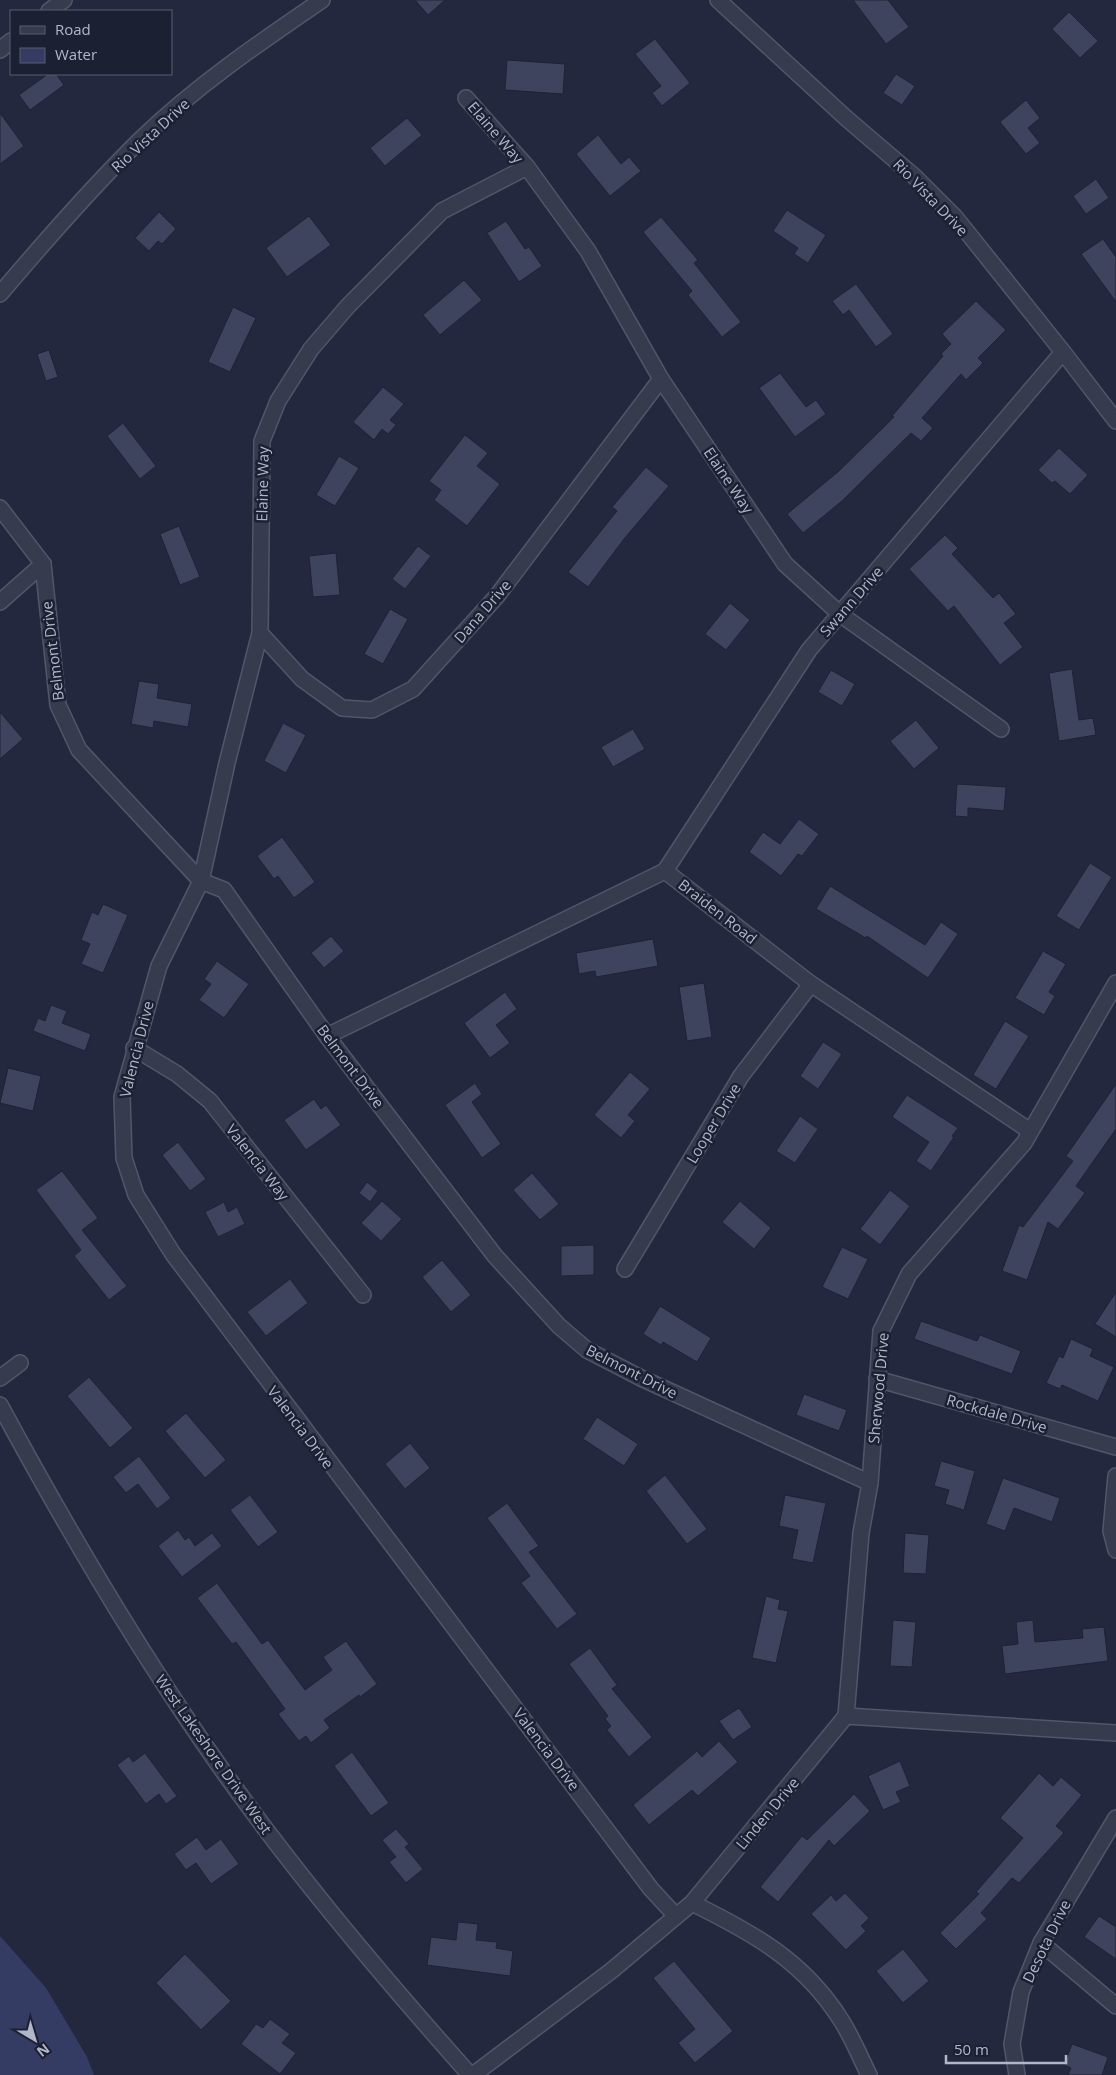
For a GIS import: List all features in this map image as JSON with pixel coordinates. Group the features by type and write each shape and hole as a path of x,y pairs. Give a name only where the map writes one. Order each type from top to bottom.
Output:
{"street":[{"path":"50,10 64,0"},
{"name":"Rio Vista Drive","path":"0,294 56,227 142,139 227,66 322,0"},
{"name":"Rio Vista Drive","path":"718,0 846,118 915,176 955,217 1116,421"},
{"path":"0,50 10,42"},
{"name":"Elaine Way","path":"466,98 526,167 588,251 661,379 785,564 840,614 1001,729"},
{"name":"Elaine Way","path":"201,881 227,763 260,633 262,441 278,401 311,349 348,306 442,211 526,167"},
{"name":"Swann Drive","path":"666,871 809,650 1063,352"},
{"name":"Dana Drive","path":"260,633 302,679 342,708 372,710 413,689 497,596 661,379"},
{"path":"0,508 43,564 0,602"},
{"name":"Belmont Drive","path":"43,564 58,705 79,750 201,881 224,890 327,1036 495,1256 559,1326 587,1350 641,1378 870,1483"},
{"name":"Braiden Road","path":"327,1036 666,871 811,984 1030,1131"},
{"name":"Valencia Drive","path":"201,881 159,966 134,1048 122,1096 124,1158 136,1195 173,1254 651,1889 676,1916"},
{"name":"Sherwood Drive","path":"846,1716 861,1533 870,1483 881,1331 909,1274 1024,1143 1116,983"},
{"name":"Looper Drive","path":"625,1269 742,1076 811,984"},
{"name":"Valencia Way","path":"134,1048 177,1074 210,1101 362,1295"},
{"path":"0,1378 20,1363"},
{"name":"Rockdale Drive","path":"877,1380 1116,1446"},
{"name":"West Lakeshore Drive West","path":"0,1405 128,1630 202,1742 368,1960 471,2075"},
{"path":"1116,1476 1111,1531 1116,1550"},
{"path":"846,1716 1116,1732"},
{"name":"Linden Drive","path":"471,2075 611,1971 692,1903 846,1716"},
{"name":"Desota Drive","path":"1017,2075 1012,2044 1020,2001 1042,1943 1116,1818"},
{"path":"692,1903 745,1929 799,1968 841,2020 869,2075"},
{"path":"1042,1943 1116,2006"}],"water":[{"path":"0,1936 46,1988 87,2057 94,2075 0,2075"}],"building":[{"path":"415,0 445,0 428,15"},
{"path":"853,0 888,0 909,27 886,44"},
{"path":"1069,12 1098,41 1080,58 1052,29"},
{"path":"655,39 690,83 662,106 652,93 661,86 635,54"},
{"path":"507,60 565,64 563,94 505,90"},
{"path":"896,74 915,86 902,105 883,93"},
{"path":"47,75 57,75 64,85 30,110 19,95"},
{"path":"1026,100 1040,118 1028,128 1040,143 1026,154 1000,122"},
{"path":"0,113 24,146 0,164"},
{"path":"407,118 422,135 385,166 370,148"},
{"path":"598,135 621,164 629,157 641,171 610,196 576,154"},
{"path":"1096,179 1109,198 1086,214 1073,196"},
{"path":"787,210 826,235 808,263 794,254 798,248 773,231"},
{"path":"159,212 176,229 162,244 158,241 149,251 135,238"},
{"path":"309,216 331,245 287,277 266,248"},
{"path":"661,217 698,260 694,263 741,322 722,337 688,295 692,291 643,232"},
{"path":"506,221 525,249 529,247 542,266 519,282 487,233"},
{"path":"1103,239 1116,257 1116,302 1081,254"},
{"path":"464,280 482,300 440,335 423,315"},
{"path":"856,284 893,334 876,347 849,310 843,315 832,301"},
{"path":"976,301 1006,330 978,358 983,363 966,380 961,374 922,418 933,428 921,441 911,433 842,501 803,533 787,514 839,471 894,417 892,416 951,344 942,334"},
{"path":"233,307 256,318 230,372 208,362"},
{"path":"49,350 58,377 46,381 37,354"},
{"path":"780,373 806,407 816,400 826,414 795,437 759,388"},
{"path":"383,387 404,404 390,420 396,425 388,434 382,429 374,440 353,422"},
{"path":"123,423 156,466 140,479 107,436"},
{"path":"465,435 488,453 477,466 500,484 467,526 434,500 441,490 429,481"},
{"path":"1059,448 1088,475 1070,494 1055,481 1052,483 1038,470"},
{"path":"339,456 359,468 335,506 316,495"},
{"path":"646,467 669,486 624,539 588,587 568,572 617,511 612,507"},
{"path":"179,526 200,577 180,585 160,534"},
{"path":"945,535 958,548 952,554 993,598 999,593 1016,614 1004,623 1023,647 1000,665 954,606 948,611 909,569"},
{"path":"418,546 431,556 405,589 392,579"},
{"path":"336,553 340,595 313,597 309,556"},
{"path":"730,603 750,620 726,650 705,634"},
{"path":"390,609 408,619 383,664 364,654"},
{"path":"1072,669 1079,720 1093,718 1096,735 1059,741 1049,673"},
{"path":"831,670 855,684 842,706 818,692"},
{"path":"139,681 159,684 157,698 192,704 188,727 154,721 153,728 131,724"},
{"path":"0,712 23,739 0,759"},
{"path":"916,720 939,748 914,769 890,741"},
{"path":"283,723 306,735 286,773 264,761"},
{"path":"633,729 645,749 613,767 601,747"},
{"path":"957,784 1006,787 1004,811 968,808 968,817 955,816"},
{"path":"799,819 819,834 802,856 798,854 781,876 749,852 763,832 780,844"},
{"path":"282,837 315,882 294,898 278,876 274,879 257,856"},
{"path":"1090,863 1112,877 1079,930 1056,916"},
{"path":"830,886 925,945 941,922 958,934 928,978 867,936 866,938 816,909"},
{"path":"103,904 128,915 103,973 81,964 90,944 81,940 92,912 98,915"},
{"path":"331,936 344,951 324,968 311,953"},
{"path":"653,939 658,966 596,977 595,971 579,974 576,953"},
{"path":"1043,951 1066,964 1049,992 1055,996 1044,1015 1015,998"},
{"path":"217,961 249,984 224,1018 199,1000 211,984 204,979"},
{"path":"704,983 712,1037 687,1041 679,987"},
{"path":"505,992 517,1009 496,1025 510,1043 490,1058 464,1023"},
{"path":"51,1005 67,1011 62,1023 91,1034 85,1051 33,1031 38,1018 45,1021"},
{"path":"1005,1021 1029,1036 996,1089 973,1075"},
{"path":"823,1042 842,1054 818,1089 800,1076"},
{"path":"8,1068 41,1076 33,1111 0,1103"},
{"path":"630,1072 650,1089 628,1115 635,1121 621,1138 594,1115"},
{"path":"475,1083 482,1094 472,1102 501,1144 482,1158 445,1105"},
{"path":"1116,1084 1116,1129 1076,1186 1085,1193 1058,1229 1048,1222 1027,1280 1002,1271 1019,1225 1023,1227 1073,1161 1066,1156"},
{"path":"907,1095 958,1128 931,1171 916,1161 929,1142 892,1117"},
{"path":"314,1099 321,1109 326,1105 341,1125 306,1150 284,1120"},
{"path":"800,1116 818,1129 795,1163 776,1151"},
{"path":"178,1142 206,1179 190,1191 162,1155"},
{"path":"62,1171 98,1218 82,1230 127,1286 109,1300 74,1256 81,1250 36,1190"},
{"path":"532,1173 559,1204 540,1220 513,1190"},
{"path":"367,1182 378,1191 370,1202 359,1193"},
{"path":"890,1190 910,1206 880,1245 860,1229"},
{"path":"382,1201 402,1219 381,1241 361,1223"},
{"path":"740,1201 771,1228 754,1249 722,1222"},
{"path":"224,1202 228,1212 237,1207 245,1224 218,1237 205,1212"},
{"path":"594,1245 594,1275 561,1276 561,1246"},
{"path":"842,1247 868,1259 848,1299 822,1287"},
{"path":"442,1260 471,1295 451,1312 422,1277"},
{"path":"290,1279 308,1303 266,1336 247,1312"},
{"path":"1116,1292 1116,1337 1095,1324"},
{"path":"660,1306 711,1338 697,1362 663,1342 661,1345 643,1334"},
{"path":"921,1321 977,1341 980,1335 1021,1351 1012,1374 914,1339"},
{"path":"1071,1339 1093,1349 1090,1356 1114,1367 1098,1401 1062,1385 1060,1389 1046,1383 1059,1356 1063,1358"},
{"path":"89,1377 133,1428 110,1448 67,1396"},
{"path":"804,1394 847,1410 839,1431 796,1415"},
{"path":"186,1413 226,1460 205,1478 165,1431"},
{"path":"597,1417 638,1444 624,1466 583,1439"},
{"path":"410,1443 430,1468 405,1489 385,1464"},
{"path":"139,1456 171,1498 157,1509 138,1484 126,1493 113,1477"},
{"path":"941,1461 975,1471 964,1510 945,1504 949,1490 934,1486"},
{"path":"665,1475 707,1529 687,1544 646,1491"},
{"path":"1003,1478 1060,1498 1052,1522 1014,1508 1005,1531 986,1524"},
{"path":"250,1495 278,1532 258,1547 230,1510"},
{"path":"785,1495 826,1503 813,1563 792,1559 798,1530 779,1526"},
{"path":"507,1503 539,1546 529,1552 577,1614 557,1629 521,1583 530,1576 487,1518"},
{"path":"178,1530 185,1540 189,1537 195,1546 212,1533 222,1546 182,1577 158,1546"},
{"path":"905,1533 929,1535 926,1574 903,1573"},
{"path":"217,1583 262,1644 268,1640 305,1690 332,1670 323,1657 346,1641 377,1684 324,1720 330,1728 311,1743 306,1736 299,1741 278,1714 285,1709 236,1642 232,1644 197,1598"},
{"path":"766,1596 780,1600 778,1609 788,1611 776,1663 752,1658"},
{"path":"893,1620 916,1622 912,1667 890,1666"},
{"path":"1033,1620 1035,1642 1083,1638 1082,1629 1104,1627 1108,1661 1005,1674 1002,1646 1018,1644 1016,1622"},
{"path":"590,1648 617,1685 612,1689 652,1737 629,1757 607,1730 611,1726 605,1719 608,1716 569,1664"},
{"path":"739,1708 752,1727 733,1740 719,1721"},
{"path":"719,1741 738,1762 698,1796 692,1790 649,1825 633,1805 697,1751 702,1757"},
{"path":"352,1752 389,1803 371,1816 334,1766"},
{"path":"145,1753 177,1796 166,1804 159,1794 146,1804 117,1765 129,1756 133,1762"},
{"path":"900,1761 910,1786 896,1792 901,1802 883,1810 868,1776"},
{"path":"1039,1773 1053,1786 1061,1777 1082,1795 1056,1826 1064,1833 1019,1883 1012,1878 981,1913 987,1919 956,1949 940,1933 979,1894 976,1892 1023,1838 1000,1818"},
{"path":"854,1794 870,1811 834,1846 829,1840 778,1902 760,1887 802,1836 807,1840"},
{"path":"396,1829 409,1844 405,1847 423,1869 406,1883 389,1862 396,1857 382,1840"},
{"path":"197,1837 206,1850 221,1839 239,1864 211,1884 196,1863 186,1870 174,1854"},
{"path":"845,1893 869,1918 861,1926 866,1931 846,1950 811,1914 831,1895 836,1901"},
{"path":"1099,1916 1116,1927 1116,1959 1084,1937"},
{"path":"458,1922 478,1924 476,1940 497,1942 496,1948 513,1951 510,1976 427,1965 431,1937 456,1940"},
{"path":"903,1949 929,1981 903,2003 876,1971"},
{"path":"185,1954 231,2001 201,2030 156,1983"},
{"path":"674,1961 733,2031 695,2063 678,2043 695,2029 653,1978"},
{"path":"270,2019 290,2034 282,2043 296,2053 280,2074 241,2044 256,2024 263,2028"},
{"path":"1072,2044 1108,2057 1102,2075 1068,2075 1071,2068 1064,2065"}]}
